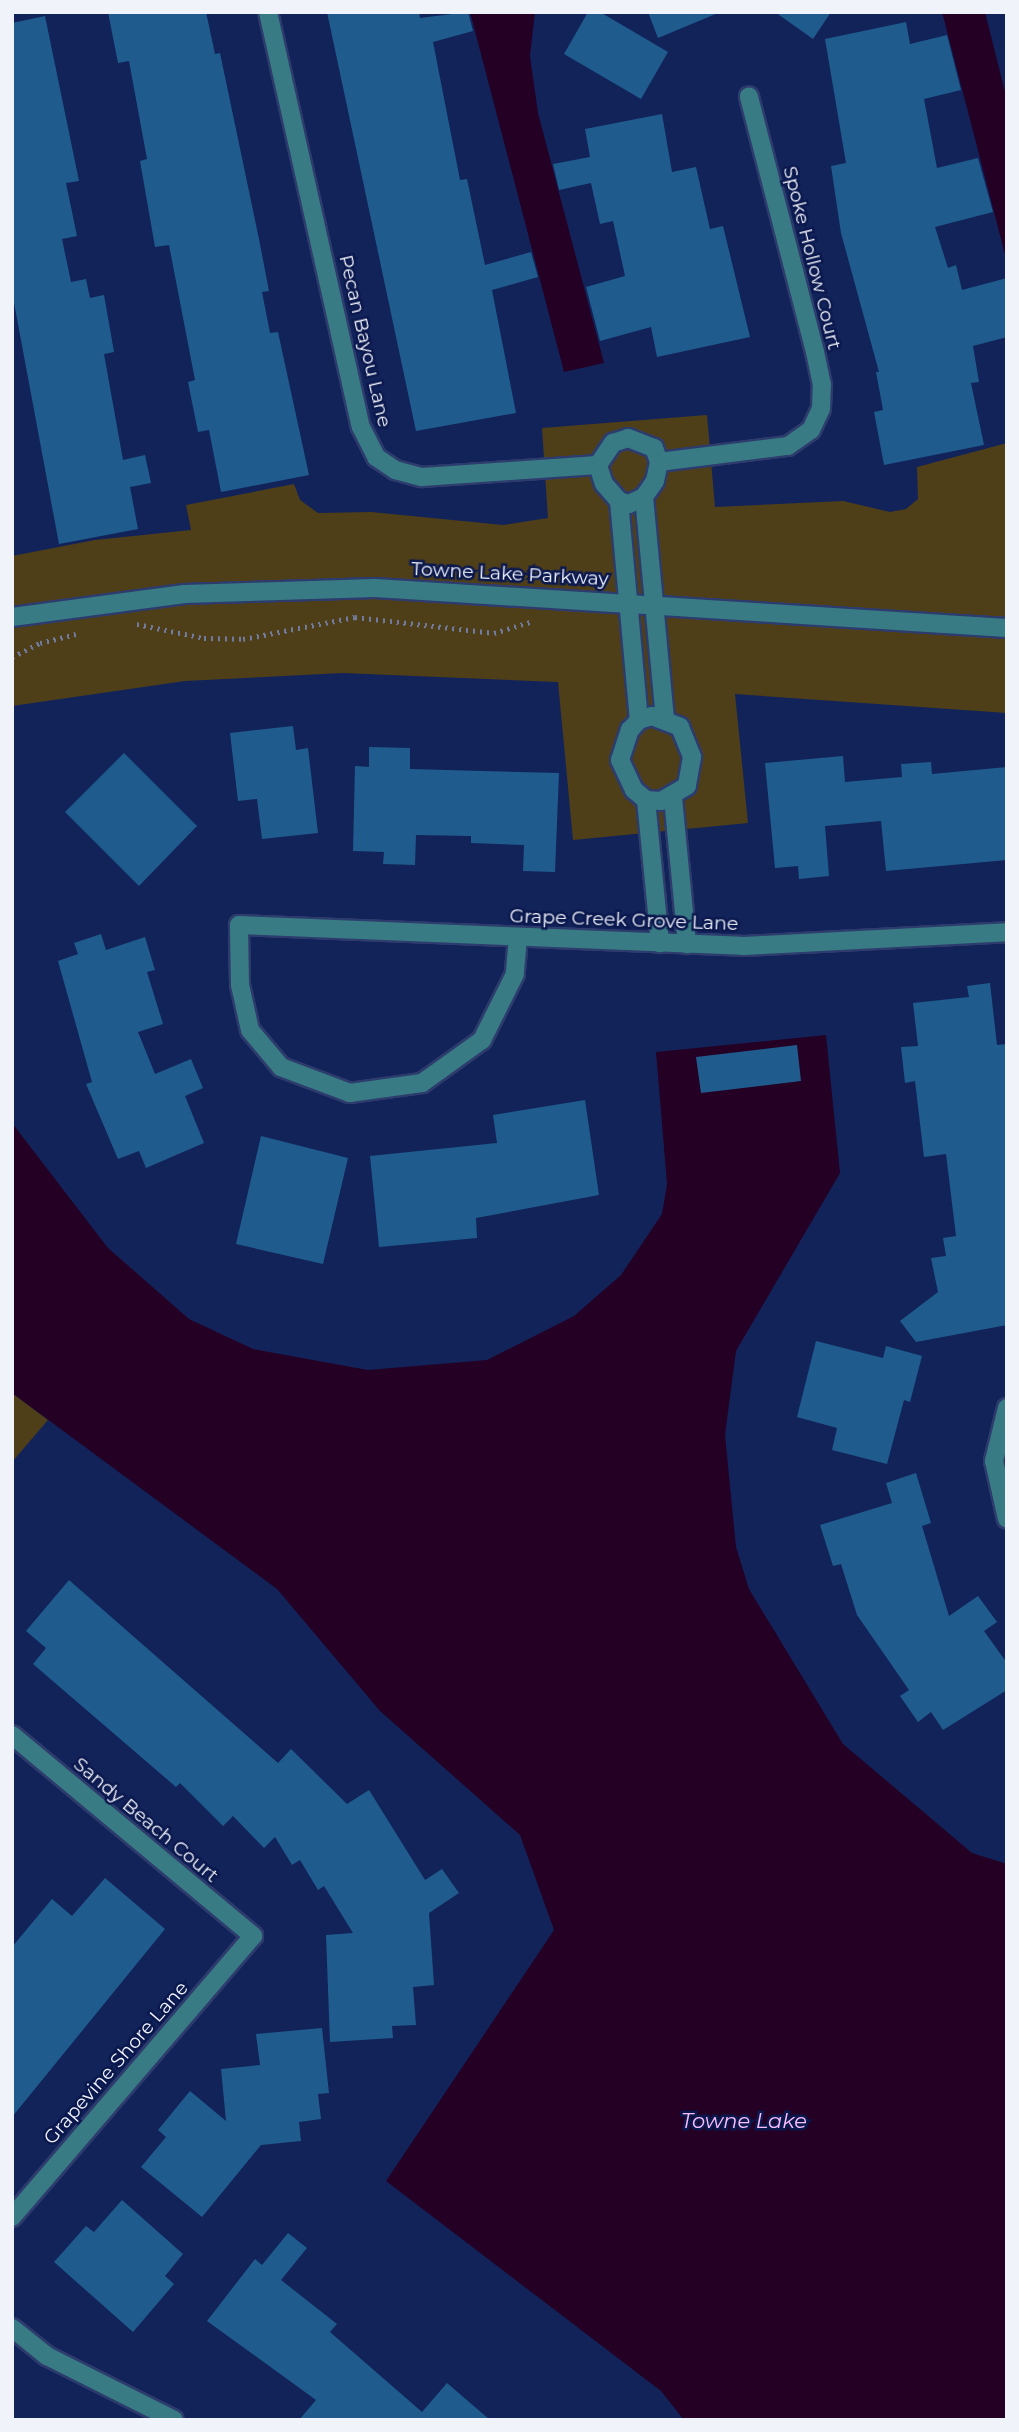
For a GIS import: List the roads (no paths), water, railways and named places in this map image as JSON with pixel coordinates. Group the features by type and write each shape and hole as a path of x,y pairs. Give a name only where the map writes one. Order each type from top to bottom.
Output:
{"street":[{"name":"Pecan Bayou Lane","path":"268,12 361,428 376,457 394,470 422,477 598,465"},
{"name":"Spoke Hollow Court","path":"659,462 751,454 788,446 811,430 821,409 822,385 748,96"},
{"path":"620,501 637,502 655,481 659,462 654,448 628,438 613,443 598,465 604,484 620,501 639,720"},
{"path":"643,496 665,718"},
{"name":"Towne Lake Parkway","path":"13,612 184,594 280,588 375,587 1007,628"},
{"path":"646,800 673,798 687,786 692,757 685,734 665,718 639,720 630,730 620,760 626,778 646,800 660,943"},
{"path":"673,798 687,944"},
{"name":"Grape Creek Grove Lane","path":"518,937 515,974 482,1040 422,1083 349,1093 281,1067 250,1030 240,985 239,925 755,946 1007,932"},
{"path":"1007,1408 994,1461 1007,1519"},
{"name":"Sandy Beach Court","path":"12,1735 253,1936"},
{"name":"Grapevine Shore Lane","path":"12,2217 253,1936"},
{"path":"12,2328 47,2356 174,2420"}],"water":[{"path":"470,12 535,12 530,56 538,113 604,363 564,372"},
{"path":"942,12 985,12 1007,100 1007,262"},
{"name":"Towne Lake","path":"826,1035 840,1173 736,1351 725,1435 736,1547 749,1589 843,1744 972,1853 1007,1864 1007,2420 684,2420 661,2391 386,2181 554,1930 520,1835 380,1711 277,1589 12,1393 12,1123 108,1248 189,1319 253,1349 368,1370 487,1360 574,1316 621,1275 662,1214 667,1184 656,1052"}]}
